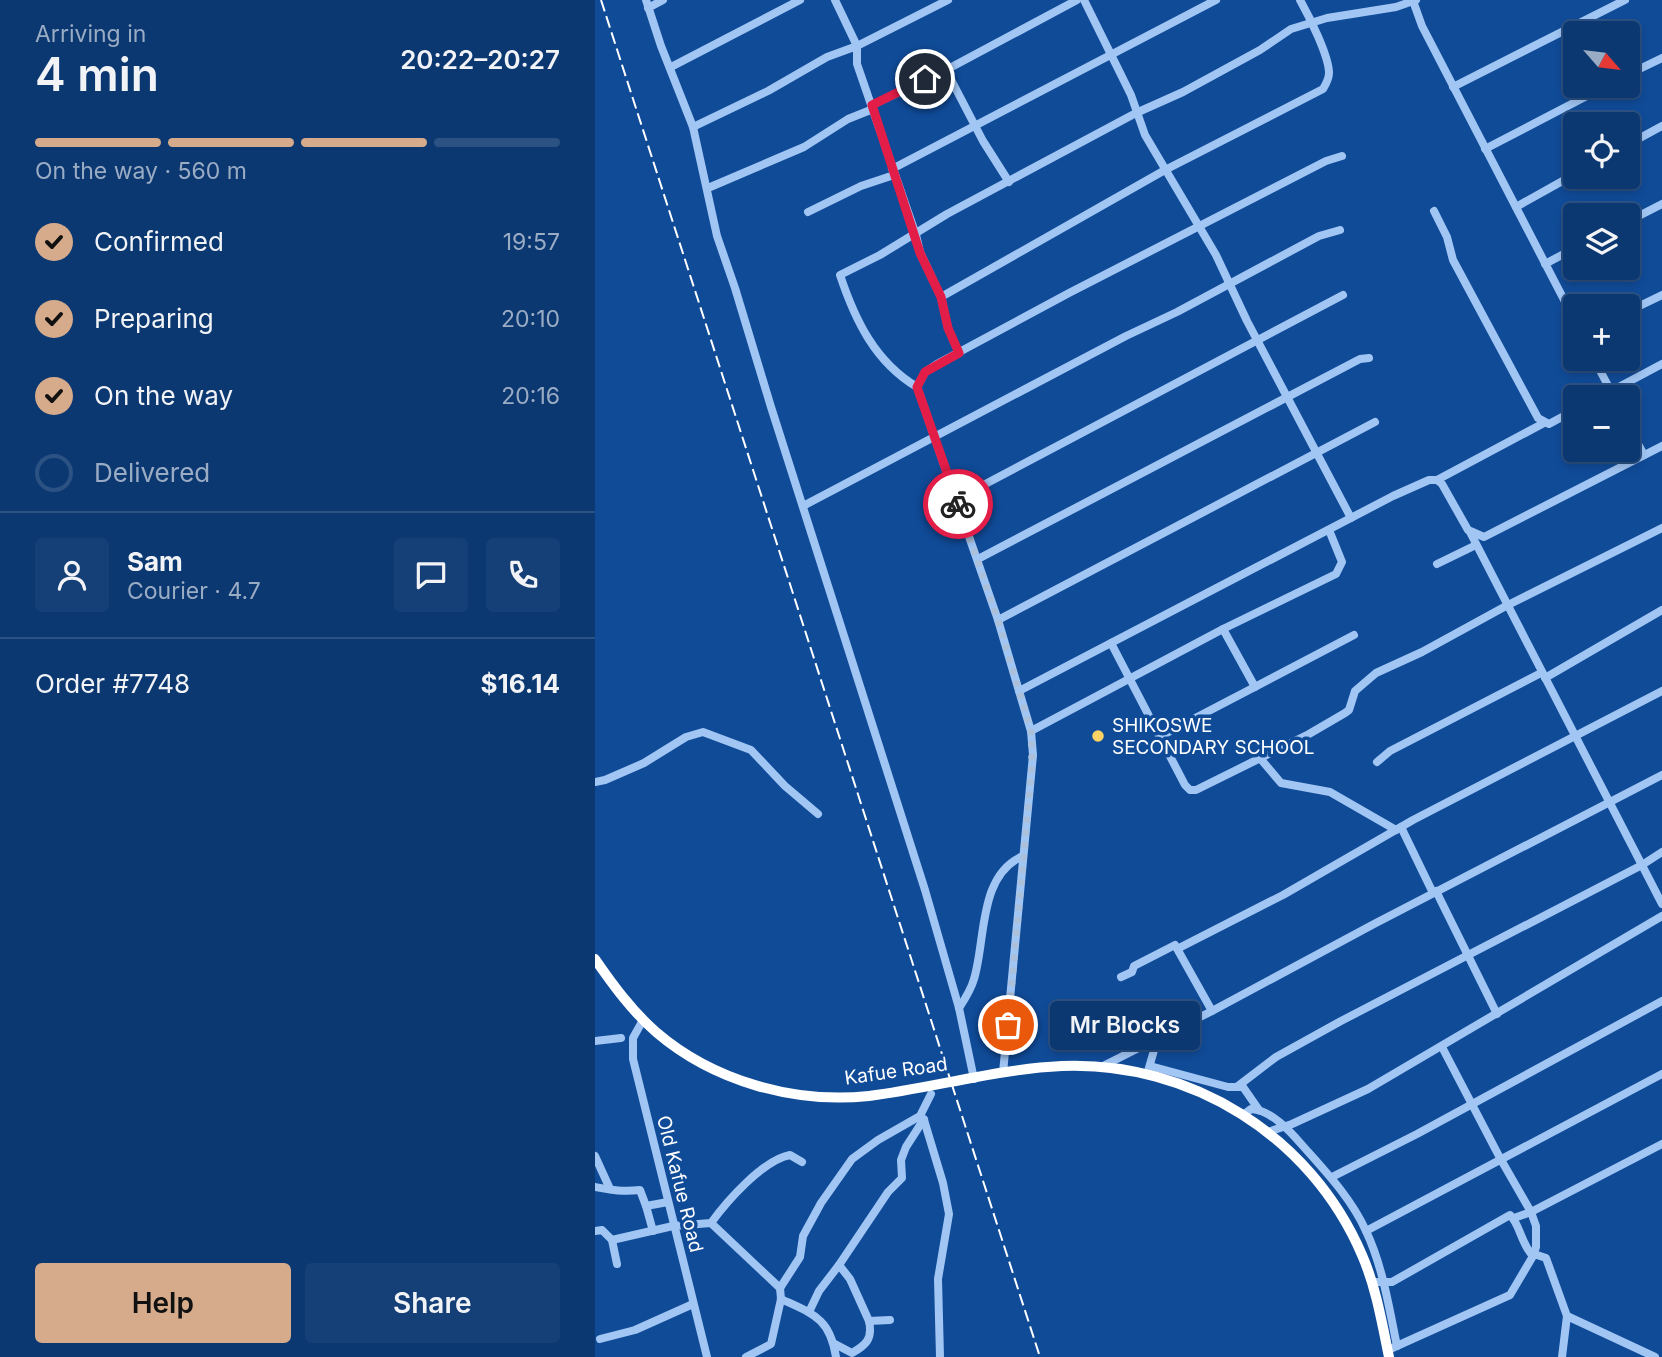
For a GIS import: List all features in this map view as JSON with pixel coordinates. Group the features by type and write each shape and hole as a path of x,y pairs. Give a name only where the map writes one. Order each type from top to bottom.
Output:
{"highway":[{"name":"Kafue Road","path":"595,959 643,1020 691,1057 745,1082 774,1090 815,1096 858,1097 933,1090 1003,1073 1063,1066 1148,1070 1192,1088 1243,1115 1268,1132 1309,1171 1332,1201 1378,1282 1391,1351"}],"street":[{"path":"663,0 647,4 693,127 717,236 925,890 959,1008 974,1079"},
{"path":"671,67 800,0"},
{"path":"835,0 857,46 857,64 920,253 941,297 948,328 959,353"},
{"path":"693,127 768,91 827,57 857,46 948,0"},
{"path":"708,188 804,147 848,119 1077,0"},
{"path":"1084,0 1131,95 1145,135 1216,255 1257,340 1351,518"},
{"path":"808,212 893,172 975,124 1216,0"},
{"path":"941,297 1165,170 1323,89 1329,72 1312,22 1300,0"},
{"path":"1453,87 1625,0"},
{"path":"1003,1073 1033,755 1031,731 978,559 917,387 889,367 873,348 849,303 840,275 916,235 947,214 1136,113 1183,92 1260,50 1284,33 1312,22 1415,1 1422,26 1563,298"},
{"path":"1640,69 1662,58"},
{"path":"946,70 982,141 1009,182"},
{"path":"1485,149 1584,98"},
{"path":"1640,138 1662,126"},
{"path":"917,387 925,372 959,353 1326,160 1342,156"},
{"path":"1516,207 1563,181"},
{"path":"1640,215 1662,204"},
{"path":"1434,211 1468,288 1538,418 1544,423"},
{"path":"803,506 1319,236 1340,230"},
{"path":"1545,264 1563,254"},
{"path":"957,499 1343,295"},
{"path":"1640,306 1662,295"},
{"path":"978,559 1287,396 1360,359 1369,358"},
{"path":"1628,385 1662,364"},
{"path":"1019,691 1393,496 1414,486 1437,480 1544,423 1549,424 1563,416"},
{"path":"998,620 1375,422"},
{"path":"1470,532 1484,537 1662,446"},
{"path":"1640,448 1644,455"},
{"path":"1437,480 1470,532 1662,904"},
{"path":"1111,643 1185,785 1190,790 1196,790 1309,734 1345,713 1349,710 1355,691 1376,673 1662,528"},
{"path":"1031,731 1223,629 1336,574 1342,562 1329,530"},
{"path":"1437,564 1476,545"},
{"path":"1377,762 1390,751 1543,675 1662,610"},
{"path":"1223,629 1255,687"},
{"path":"1159,737 1354,635"},
{"path":"1179,948 1283,895 1398,829 1662,691"},
{"path":"595,782 644,763 686,737 703,732 751,750 785,786 818,814"},
{"path":"1259,758 1281,783 1330,792 1398,829 1497,1014"},
{"path":"1100,1068 1662,775"},
{"path":"1238,1086 1276,1057 1467,954 1642,865 1662,852"},
{"path":"959,1008 975,976 994,886 1009,865 1023,856"},
{"path":"1268,1132 1357,1095 1662,916"},
{"path":"1121,977 1132,972 1134,966 1175,945 1212,1011"},
{"path":"1332,1177 1472,1105 1662,1001"},
{"name":"Old Kafue Road","path":"643,1020 633,1038 633,1059 707,1357"},
{"path":"595,1041 621,1038"},
{"path":"1157,1040 1148,1070 1228,1087 1243,1087 1259,1110"},
{"path":"1391,1351 1508,1297 1533,1255 1537,1233 1531,1212 1442,1047"},
{"path":"1366,1231 1662,1074"},
{"path":"809,1312 819,1291 888,1192 902,1178 901,1160 906,1146 924,1119 933,1090"},
{"path":"746,1357 771,1344 781,1299 780,1288 800,1256 807,1228 852,1159 878,1140 920,1116 933,1090"},
{"path":"1243,1115 1251,1109 1259,1110 1286,1126 1332,1177 1366,1231 1378,1282 1392,1282 1508,1216 1514,1218 1531,1212 1661,1148"},
{"path":"924,1119 949,1214 938,1271 940,1357"},
{"path":"612,1240 673,1226 711,1223 742,1188 775,1160 790,1155 802,1162"},
{"path":"595,1156 610,1189"},
{"path":"595,1187 610,1189 616,1193 640,1190 653,1231"},
{"path":"646,1206 668,1202"},
{"path":"1514,1218 1523,1243 1533,1255 1546,1258 1567,1316 1562,1357"},
{"path":"711,1223 780,1288"},
{"path":"595,1230 602,1230 612,1240 617,1264"},
{"path":"833,1343 854,1355 867,1342 870,1328 850,1279 839,1265"},
{"path":"781,1299 809,1312 824,1323 836,1357"},
{"path":"600,1339 635,1330 693,1304"},
{"path":"1567,1316 1655,1357"},
{"path":"869,1321 890,1320"}],"railway":[{"path":"601,0 1040,1357"}],"way so far":[{"path":"958,504 998,620 1033,737 1008,1025"}],"place":[{"name":"SHIKOSWE SECONDARY SCHOOL","path":"1098,736"},
{"name":"Mr Blocks","path":"1008,1025"}],"route":[{"path":"925,79 872,105 920,253 941,297 948,328 959,353 925,372 917,387 958,504"}]}
